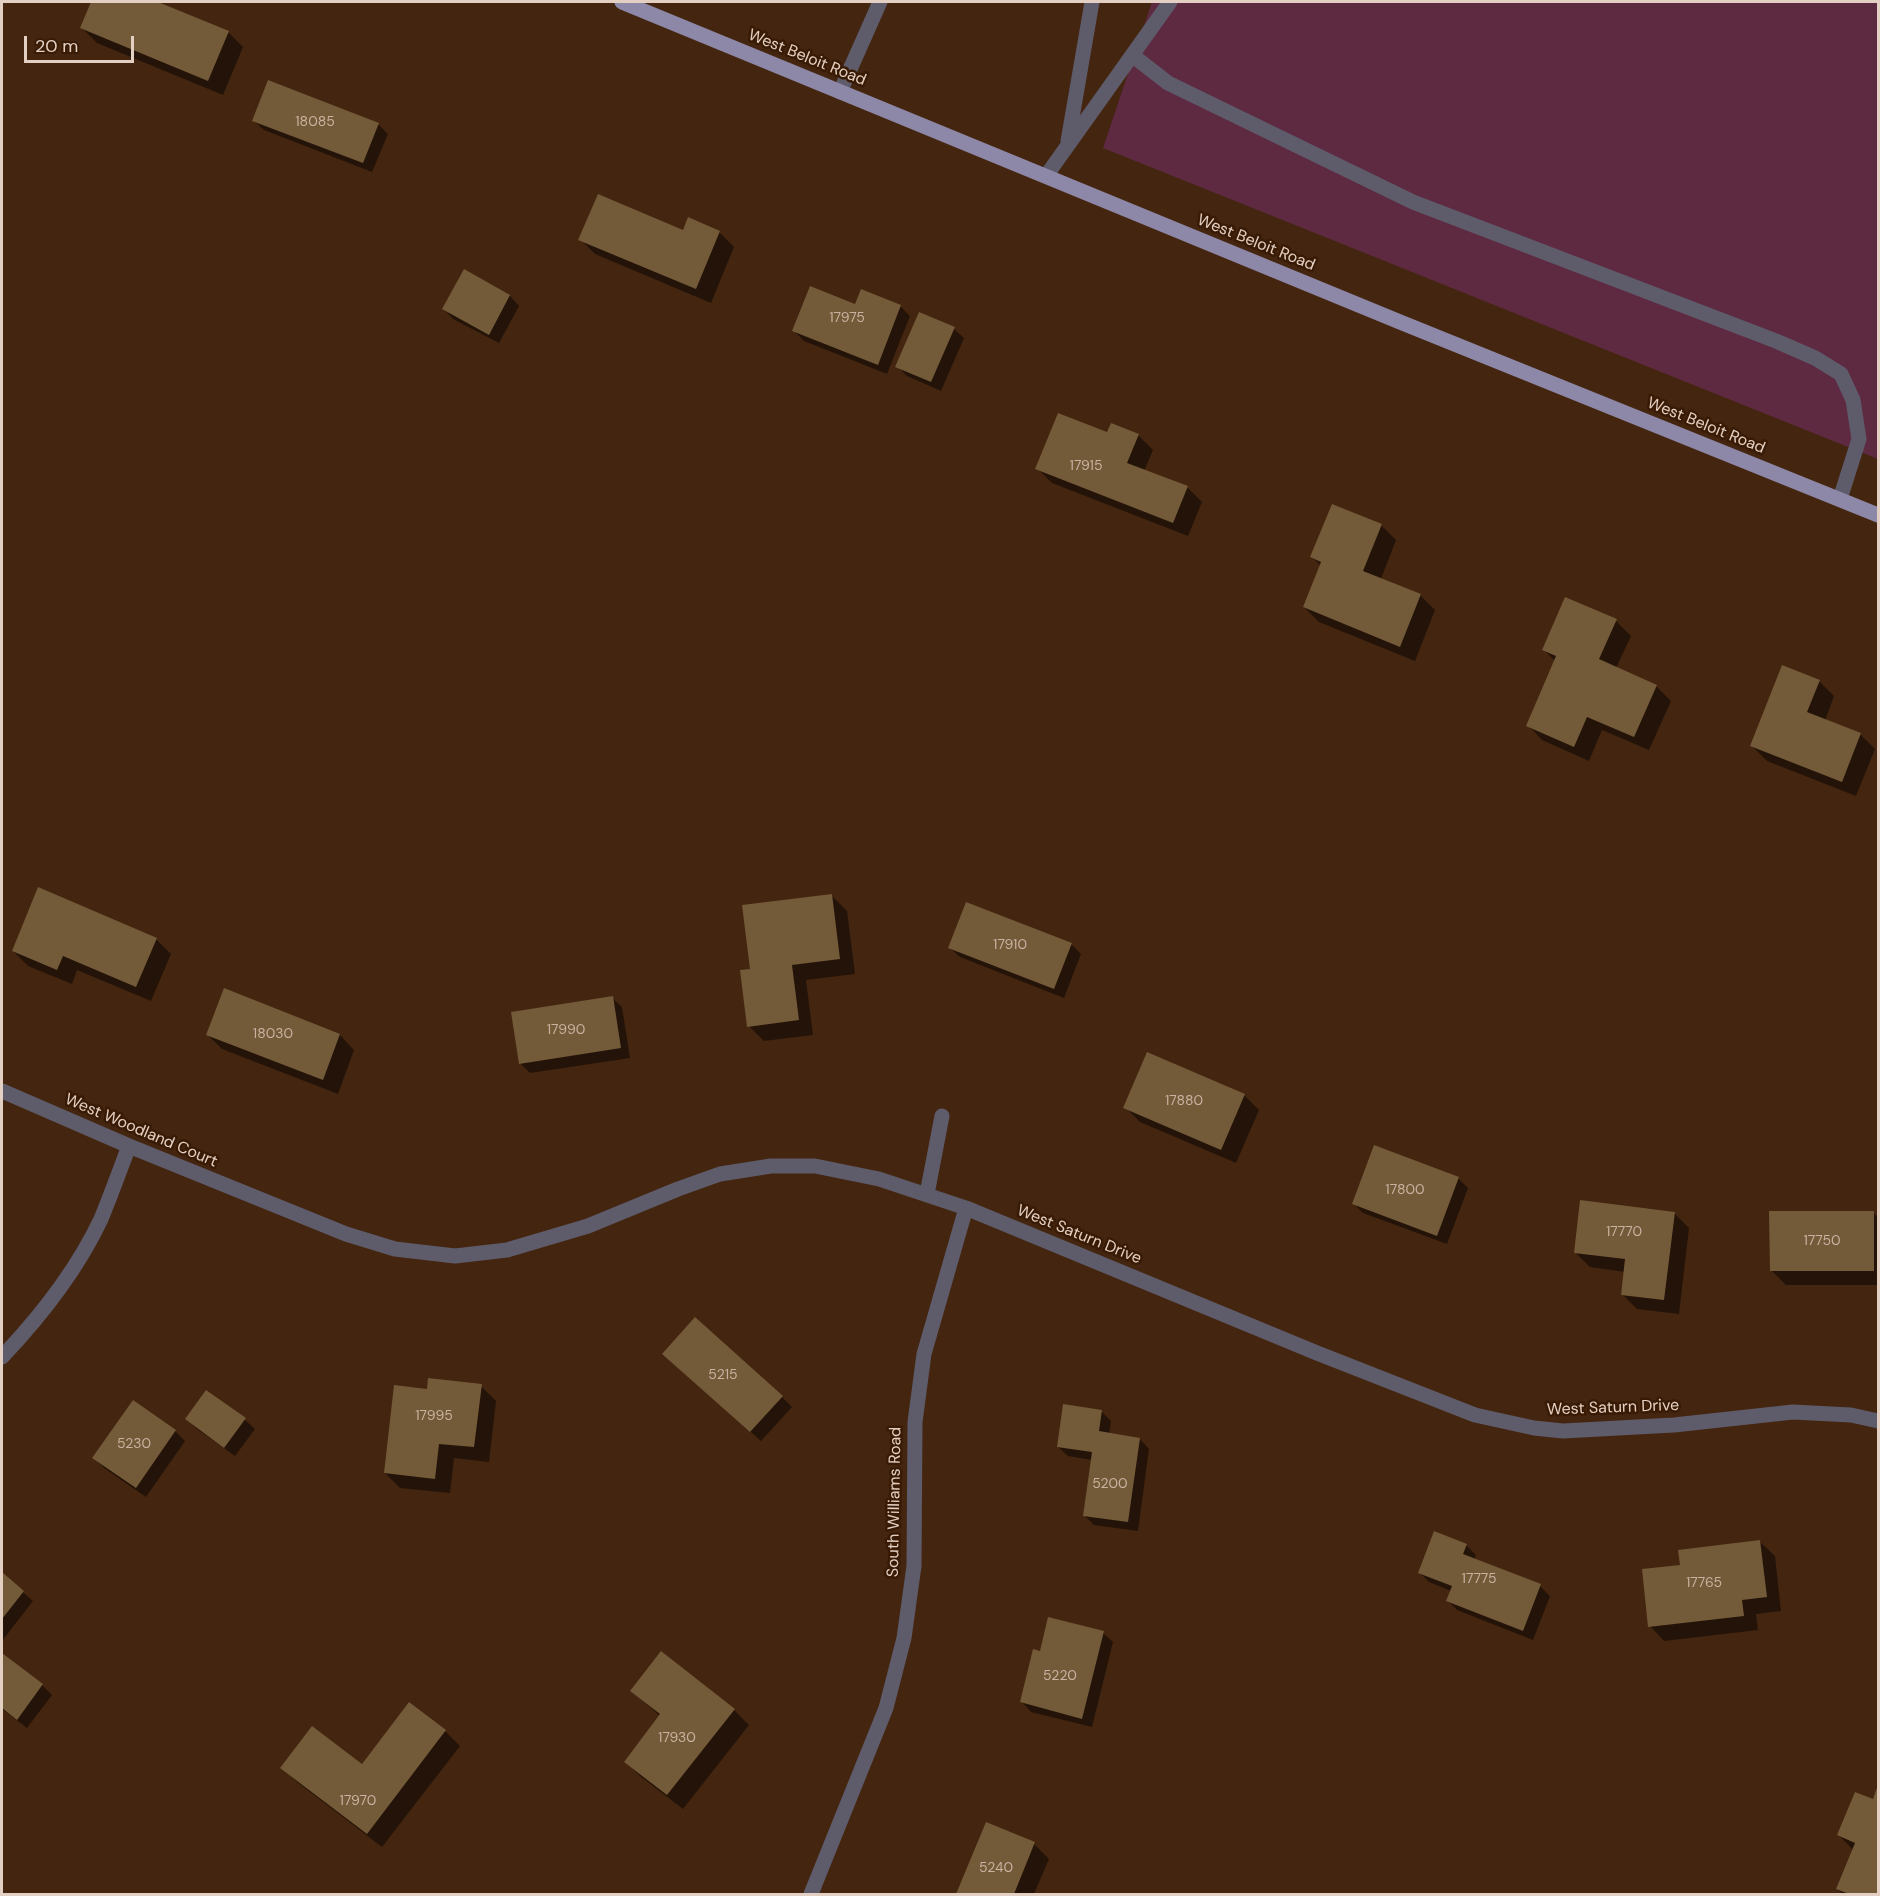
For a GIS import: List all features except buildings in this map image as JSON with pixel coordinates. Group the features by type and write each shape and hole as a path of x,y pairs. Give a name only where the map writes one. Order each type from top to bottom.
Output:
{"main road":[{"name":"West Beloit Road","path":"622,2 1400,322 1878,515"}],"street":[{"path":"840,92 880,2"},
{"path":"1067,147 1092,2"},
{"path":"1046,176 1170,2"},
{"path":"1132,55 1168,83 1413,202 1776,341 1815,358 1841,374 1853,400 1859,439 1840,499"},
{"name":"West Woodland Court","path":"2,1091 129,1146 268,1202"},
{"path":"927,1194 942,1116"},
{"path":"2,1357 54,1296 91,1238 129,1146"},
{"name":"West Saturn Drive","path":"268,1202 346,1234 395,1249 455,1256 507,1250 588,1226 720,1174 771,1166 815,1166 879,1179 966,1208 1317,1353 1476,1415 1534,1428 1563,1431 1674,1425 1793,1412 1851,1416 1878,1421"},
{"name":"South Williams Road","path":"811,1894 886,1708 904,1638 914,1566 915,1422 924,1354 966,1208"}],"shaded area":[{"path":"1152,2 1878,2 1878,459 1103,148"}]}
